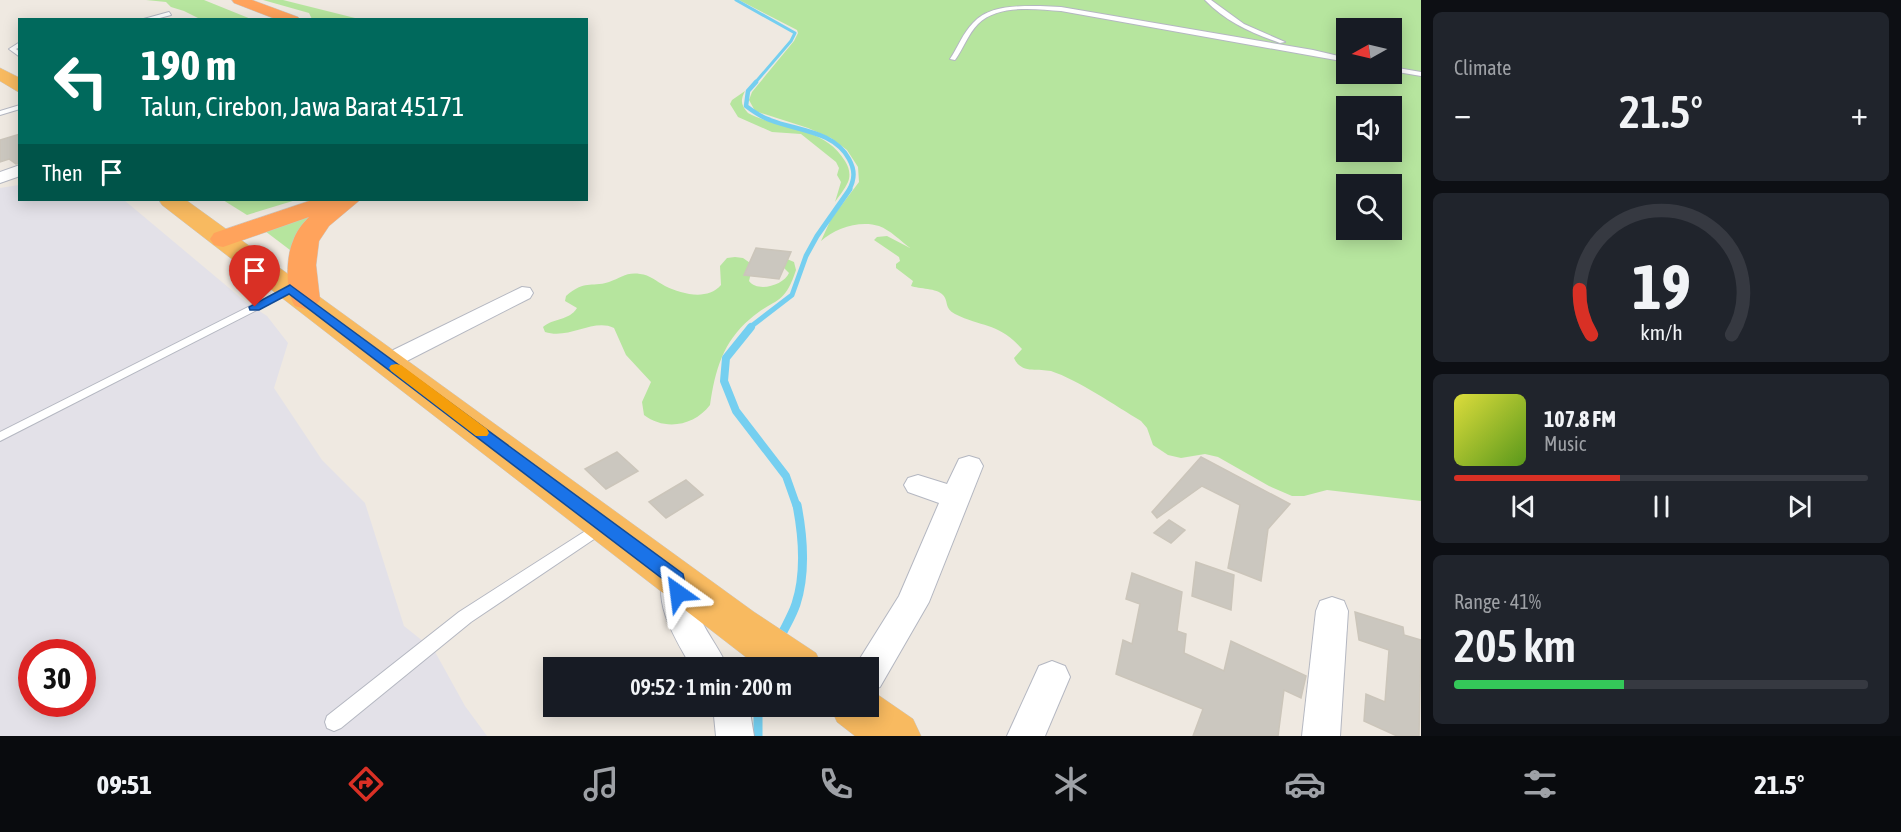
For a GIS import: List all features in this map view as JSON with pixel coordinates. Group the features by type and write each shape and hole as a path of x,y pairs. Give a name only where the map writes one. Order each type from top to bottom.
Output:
{"highway":[{"path":"229,0 271,18"},
{"path":"239,0 288,18"},
{"path":"0,73 18,86"},
{"path":"172,201 738,626 783,657"},
{"path":"218,235 305,201"},
{"path":"218,235 331,201"},
{"path":"297,294 303,245 313,226 322,217 346,201"},
{"path":"870,717 895,736"}],"street":[{"path":"0,180 18,171"},
{"path":"0,180 18,180"},
{"path":"387,362 522,293"},
{"path":"879,658 913,602 969,466"},
{"path":"918,485 956,498"},
{"path":"677,579 679,606 705,657"},
{"path":"1321,736 1332,611"},
{"path":"1026,736 1052,677"},
{"path":"732,717 735,736"}],"lane":[{"path":"1208,0 1228,19 1242,27 1320,54"},
{"path":"953,59 976,24 982,19 1011,9 1032,7 1061,9 1336,58"},
{"path":"151,18 170,14"},
{"path":"1402,71 1421,74"},
{"path":"0,113 18,108"},
{"path":"0,437 297,294"},
{"path":"334,722 465,617 604,525"}],"shaded area":[{"path":"18,185 18,201 125,201 247,303 267,316 288,343 274,388 322,460 365,503 404,626 434,650 465,706 487,736 0,736 0,188"}],"green space":[{"path":"146,0 204,0 249,18 198,18 171,7 166,2"},
{"path":"263,0 283,0 355,18 312,18 309,13"},
{"path":"739,0 1421,0 1421,501 1327,490 1304,496 1292,496 1269,486 1218,457 1205,454 1181,458 1168,455 1153,445 1147,428 1141,421 1073,380 1051,371 1021,366 1014,358 1022,349 1005,334 955,314 949,309 945,298 940,293 911,286 913,281 896,268 896,264 900,261 899,257 874,240 877,237 887,236 910,248 887,230 872,224 848,226 821,241 831,219 859,182 858,167 847,150 831,138 755,111 749,100 752,92 798,33 797,30"},
{"path":"745,91 742,103 748,113 760,119 814,135 836,150 846,163 849,179 835,202 841,182 837,175 839,168 836,162 801,134 772,132 738,117 730,104"},
{"path":"225,201 293,201 247,215"},
{"path":"316,211 290,250 265,231"},
{"path":"727,258 743,258 753,265 749,281 753,285 764,287 782,281 789,273 781,265 787,259 794,262 796,270 783,296 750,319 733,337 718,368 710,405 688,422 661,423 644,415 642,402 651,382 626,355 614,328 598,326 554,334 545,332 543,327 574,312 577,308 565,301 566,296 578,287 602,284 635,274 653,278 679,291 694,294 709,293 721,285 720,266"}],"building":[{"path":"18,135 18,164 9,159 0,162 0,140"},
{"path":"756,248 791,252 779,279 744,275"},
{"path":"617,452 638,471 606,489 585,469"},
{"path":"1201,457 1290,504 1268,529 1261,581 1228,568 1240,505 1202,486 1157,518 1152,512"},
{"path":"686,480 703,495 666,518 649,502"},
{"path":"1169,520 1185,530 1171,543 1154,533"},
{"path":"1196,562 1234,575 1231,610 1192,596"},
{"path":"1132,573 1182,592 1177,631 1186,634 1184,653 1224,671 1231,641 1306,676 1301,698 1284,690 1278,736 1193,736 1203,709 1116,674 1123,640 1132,644 1140,604 1126,599"},
{"path":"1355,612 1403,627 1404,635 1421,640 1419,736 1397,736 1364,721 1366,694 1385,702 1389,650 1359,640"}],"waterway":[{"path":"736,0 795,33 791,41 754,84"},
{"path":"756,82 748,91 746,106 767,119 814,133 834,143 849,159 852,167 854,174 849,190"},
{"path":"749,328 792,295 806,256 850,189"},
{"path":"751,327 726,358 724,381 736,411 786,476 797,507"},
{"path":"780,638 796,604 801,580 802,542 797,505"},
{"path":"758,717 758,736"}],"slow traffic":[{"path":"396,368 482,433"}],"route":[{"path":"255,307 290,289 677,579 678,593"}]}
